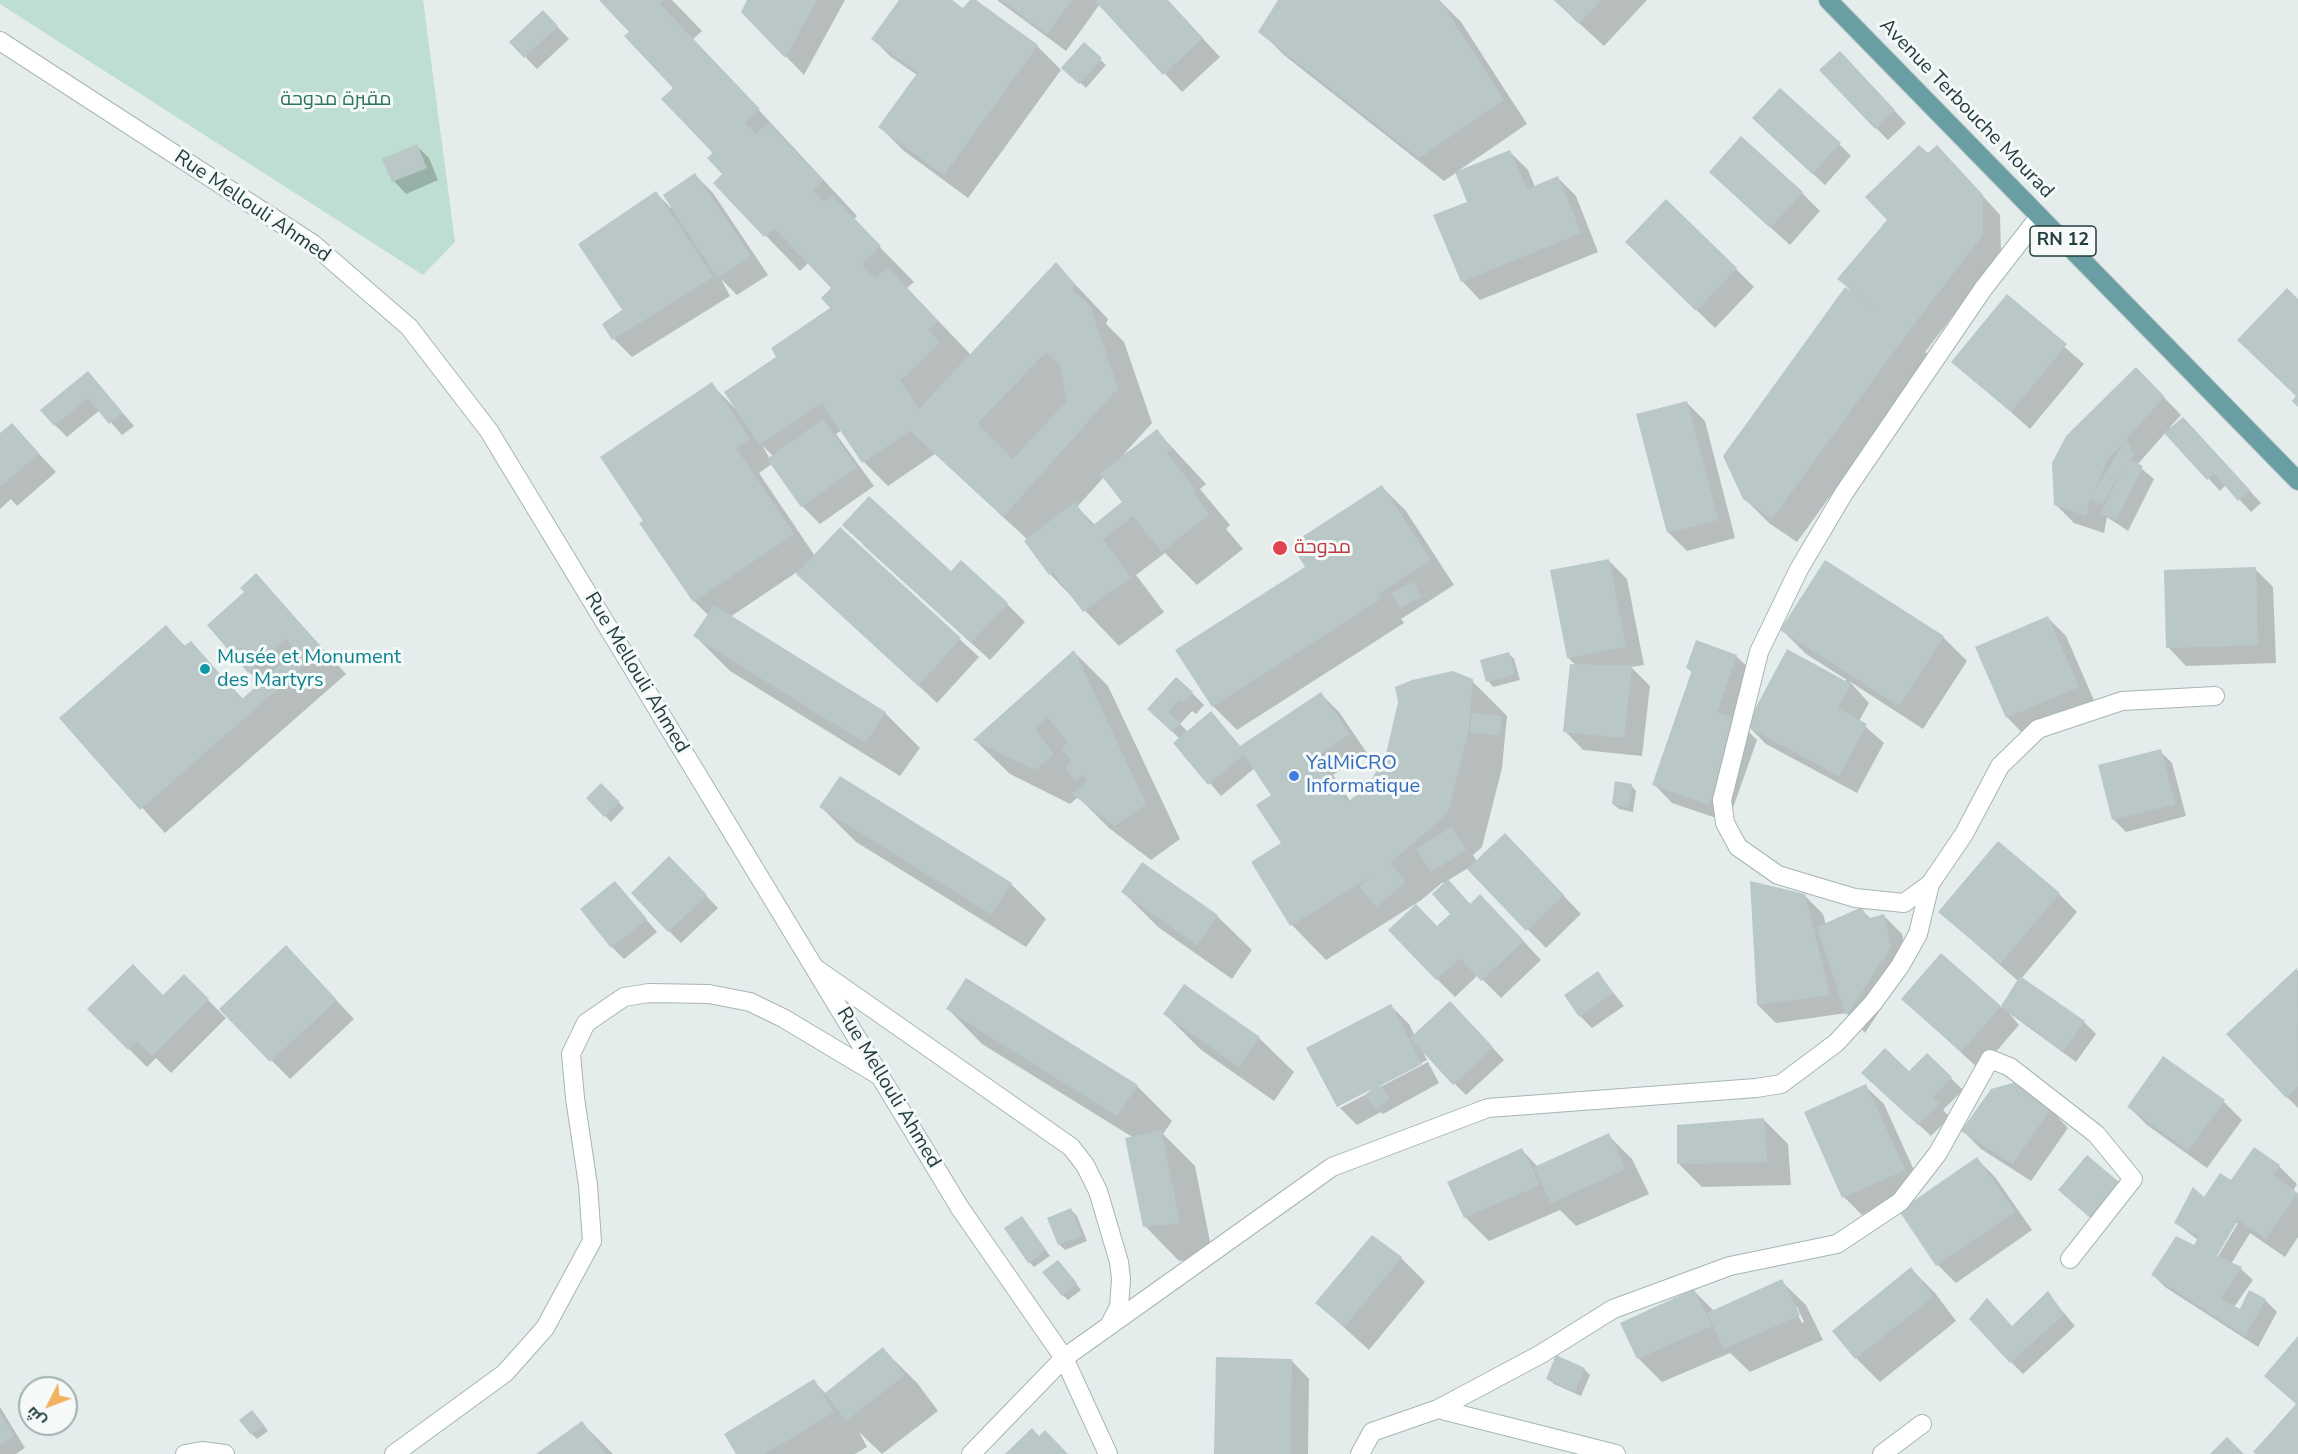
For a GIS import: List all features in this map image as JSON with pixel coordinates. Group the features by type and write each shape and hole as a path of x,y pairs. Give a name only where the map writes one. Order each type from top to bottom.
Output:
{"main road":[{"name":"Avenue Terbouche Mourad","path":"1828,0 2298,481"}],"street":[{"name":"Rue Mellouli Ahmed","path":"0,41 313,244 409,327 489,431 960,1208 1064,1358 1108,1454"},
{"path":"2039,217 1983,289 1844,493 1799,568 1759,652 1722,800 1725,823 1738,847 1778,875 1821,890 1883,902 1904,903 1930,884 1964,834 2000,766 2038,729 2122,701 2215,696"},
{"path":"971,1454 1064,1358 1332,1167 1418,1132 1488,1108 1756,1089 1781,1084 1836,1043 1874,1003 1900,966 1918,934 1930,884"},
{"path":"815,968 1071,1147 1085,1165 1098,1191 1119,1262 1121,1279 1119,1307 1114,1321 1109,1325"},
{"path":"394,1454 505,1373 545,1328 592,1241 588,1185 571,1054 586,1023 624,998 649,993 692,993 719,996 750,1002 783,1018 880,1076"},
{"path":"1360,1454 1372,1432 1438,1409 1541,1354 1613,1309 1730,1266 1837,1244 1900,1202 1938,1153 1990,1059 2010,1067 2096,1134 2133,1179 2070,1259"},
{"path":"1438,1409 1616,1454"},
{"path":"1882,1454 1922,1424"},
{"path":"185,1454 202,1451 225,1454"}],"green space":[{"name":"مقبرة مدوحة","path":"0,0 423,0 455,242 423,275 0,4"}],"building":[{"path":"599,0 664,0 660,4 760,109 745,123 756,134 768,123 823,180 813,190 824,202 832,195 881,246 862,264 875,279 888,267 938,321 928,330 940,342 901,380 896,374 919,409 1056,262 1075,284 1072,289 1090,306 1118,388 1003,517 910,431 862,463 822,403 760,445 724,392 776,357 771,348 830,308 821,298 831,288 774,228 764,237 713,183 722,174 707,158 713,153 661,99 673,88 624,36 629,32","holes":["1046,352 1060,365 1067,401 1013,459 977,424"]},
{"path":"747,0 817,0 785,58 741,12"},
{"path":"899,0 952,0 963,8 970,0 976,0 1038,45 944,175 878,127 918,72 871,39"},
{"path":"1001,0 1072,0 1047,34"},
{"path":"1094,0 1168,0 1203,38 1163,75"},
{"path":"1278,0 1440,0 1504,100 1419,158 1258,32"},
{"path":"1554,0 1601,0 1579,24"},
{"path":"543,10 558,26 524,58 509,42"},
{"path":"1084,42 1102,58 1079,84 1061,68"},
{"path":"1840,51 1895,110 1875,129 1819,70"},
{"path":"1780,88 1841,143 1812,174 1752,118"},
{"path":"1741,136 1803,192 1770,228 1709,172"},
{"path":"417,144 427,168 392,182 382,159"},
{"path":"1919,145 1928,153 1937,145 1983,195 1983,235 1908,332 1772,519 1743,499 1723,456 1845,287 1880,312 1837,279 1887,220 1865,197"},
{"path":"1510,150 1527,189 1558,176 1581,233 1461,282 1433,215 1467,202 1455,172"},
{"path":"695,173 751,256 718,278 663,195"},
{"path":"656,191 713,277 612,340 602,324 622,310 578,244"},
{"path":"1666,199 1737,268 1696,311 1625,242"},
{"path":"2287,288 2298,299 2298,407 2292,401 2296,396 2237,340"},
{"path":"2007,294 2067,344 2011,412 1951,362"},
{"path":"2136,367 2164,396 2126,440 2134,454 2129,459 2143,466 2116,520 2101,513 2124,467 2102,505 2090,498 2086,516 2054,505 2052,463 2066,436","holes":["2126,440 2094,492 2107,460"]},
{"path":"88,371 123,413 109,424 88,398 54,426 40,410"},
{"path":"712,382 750,439 736,448 794,534 693,602 639,523 643,521 600,457"},
{"path":"1687,401 1718,520 1667,533 1636,414"},
{"path":"2183,417 2250,490 2238,501 2214,473 2207,480 2164,433"},
{"path":"823,419 857,467 801,507 767,459"},
{"path":"12,423 39,453 0,487 0,433"},
{"path":"1157,429 1172,449 1167,453 1196,490 1193,493 1209,514 1162,552 1133,516 1103,540 1131,577 1083,612 1053,572 1049,575 1024,541 1075,502 1092,526 1122,502 1100,474"},
{"path":"1382,485 1431,560 1378,594 1381,599 1212,707 1175,650 1305,567 1291,544"},
{"path":"869,496 951,571 961,560 1008,603 971,643 842,525"},
{"path":"840,527 961,638 918,686 796,574"},
{"path":"1609,559 1626,647 1567,658 1550,570"},
{"path":"1825,560 1944,636 1899,706 1780,630"},
{"path":"2256,567 2258,645 2166,648 2164,570"},
{"path":"256,573 323,649 140,810 59,718 166,625 184,646 191,641 242,699 296,651 286,639 248,673 207,625 244,592 240,588"},
{"path":"1413,582 1421,597 1400,608 1392,593"},
{"path":"714,605 886,712 865,743 693,636"},
{"path":"2048,616 2079,687 2006,718 1975,647"},
{"path":"1696,640 1737,655 1717,712 1739,720 1709,805 1652,785 1692,670 1686,668"},
{"path":"1787,649 1851,684 1838,708 1867,724 1839,776 1746,726"},
{"path":"1074,650 1146,804 1115,826 1072,794 1087,781 1082,775 1076,781 1065,768 1072,761 1061,749 1068,742 1047,717 1035,730 1054,754 1035,770 973,740"},
{"path":"1509,652 1515,674 1486,682 1480,660"},
{"path":"1570,664 1632,666 1624,738 1563,732"},
{"path":"1453,671 1473,679 1468,733 1448,813 1390,863 1406,881 1377,907 1359,887 1370,877 1290,926 1251,862 1281,843 1256,805 1271,795 1244,755 1208,785 1173,743 1211,711 1240,746 1321,692 1350,734 1316,757 1347,802 1367,788 1386,754 1398,702 1395,687 1412,680"},
{"path":"1176,677 1193,692 1183,703 1179,700 1168,712 1180,723 1172,732 1147,709"},
{"path":"1472,713 1501,716 1500,735 1470,732"},
{"path":"2161,749 2175,804 2112,820 2098,765"},
{"path":"840,776 1012,883 991,914 819,807"},
{"path":"1615,781 1632,784 1628,807 1612,804"},
{"path":"601,783 620,802 604,817 586,798"},
{"path":"1452,827 1466,850 1431,872 1416,849"},
{"path":"1505,833 1564,895 1526,931 1467,869"},
{"path":"1998,841 2060,893 2000,964 1938,912"},
{"path":"669,856 707,895 668,932 631,893"},
{"path":"1142,862 1218,915 1197,945 1121,892"},
{"path":"1448,879 1470,904 1480,894 1524,941 1481,981 1460,958 1436,980 1388,930 1416,904 1437,926 1450,914 1432,894"},
{"path":"615,881 647,919 611,948 580,909"},
{"path":"1750,881 1805,894 1830,995 1757,1005"},
{"path":"1862,907 1867,919 1884,914 1891,947 1846,1016 1817,927"},
{"path":"286,945 337,1000 270,1062 219,1009"},
{"path":"1941,953 2001,1006 1961,1052 1901,999"},
{"path":"133,964 163,995 184,974 209,999 152,1056 137,1041 128,1050 87,1009"},
{"path":"2297,968 2298,1086 2286,1098 2226,1034"},
{"path":"1598,971 1613,993 1579,1017 1564,995"},
{"path":"2020,976 2085,1021 2063,1051 2001,1006"},
{"path":"966,978 1138,1085 1117,1116 946,1009"},
{"path":"1184,984 1260,1037 1239,1067 1163,1014"},
{"path":"1450,1001 1493,1047 1453,1085 1410,1038"},
{"path":"1391,1004 1422,1064 1380,1086 1390,1098 1376,1109 1365,1095 1372,1089 1337,1107 1306,1048"},
{"path":"1885,1048 1909,1071 1927,1053 1952,1077 1933,1097 1939,1104 1918,1125 1861,1073"},
{"path":"2163,1056 2225,1100 2188,1151 2127,1107"},
{"path":"2016,1082 2051,1108 2013,1164 1961,1131 1991,1089"},
{"path":"1866,1084 1905,1170 1842,1198 1804,1112"},
{"path":"1764,1118 1767,1162 1677,1164 1677,1125"},
{"path":"1161,1130 1180,1223 1143,1227 1125,1138"},
{"path":"1609,1133 1626,1169 1551,1203 1534,1167"},
{"path":"2254,1147 2280,1165 2273,1175 2298,1193 2266,1239 2238,1220 2217,1256 2242,1267 2220,1299 2240,1309 2249,1290 2266,1299 2245,1336 2151,1275 2176,1236 2194,1245 2199,1236 2174,1223 2193,1187 2204,1197 2220,1173 2231,1180"},
{"path":"1522,1148 1540,1185 1464,1218 1447,1182"},
{"path":"2087,1155 2119,1182 2089,1217 2058,1190"},
{"path":"1977,1157 2015,1212 1936,1266 1899,1211"},
{"path":"1071,1208 1082,1236 1058,1245 1047,1218"},
{"path":"1022,1216 1046,1250 1028,1263 1004,1228"},
{"path":"1372,1235 1402,1257 1344,1327 1315,1303"},
{"path":"1058,1260 1077,1283 1062,1296 1042,1272"},
{"path":"1911,1267 1933,1297 1855,1359 1832,1331"},
{"path":"1782,1279 1800,1315 1724,1349 1707,1313"},
{"path":"1694,1289 1712,1326 1637,1359 1620,1323"},
{"path":"2048,1291 2064,1314 2010,1363 1969,1319 1987,1298 2012,1326"},
{"path":"2298,1336 2298,1454 2256,1454 2253,1452 2296,1404 2264,1376"},
{"path":"883,1347 905,1375 846,1421 825,1393"},
{"path":"1556,1355 1585,1368 1575,1392 1546,1379"},
{"path":"1216,1357 1292,1359 1290,1454 1214,1454"},
{"path":"814,1379 834,1412 765,1454 736,1454 724,1434"},
{"path":"252,1410 264,1425 251,1435 239,1420"},
{"path":"0,1413 14,1436 0,1445"},
{"path":"582,1421 606,1454 536,1454"},
{"path":"1032,1428 1039,1436 1045,1430 1068,1454 1005,1454"},
{"path":"2227,1437 2244,1454 2210,1454"}],"place":[{"name":"مدوحة","path":"1280,548"},
{"name":"Musée et Monument des Martyrs","path":"205,669"},
{"name":"YalMiCRO Informatique","path":"1294,776"}]}
